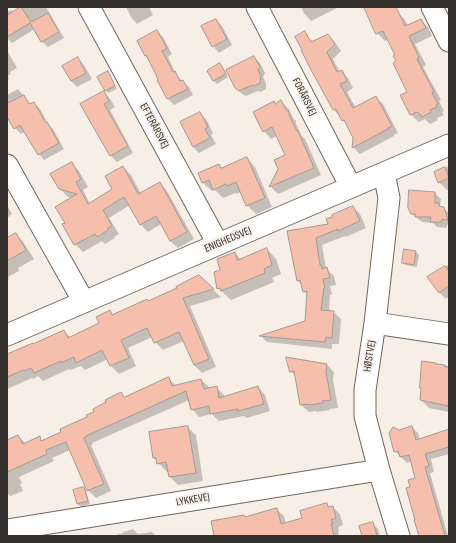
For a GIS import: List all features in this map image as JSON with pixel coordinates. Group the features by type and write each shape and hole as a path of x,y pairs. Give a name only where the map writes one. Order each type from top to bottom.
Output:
{"street":[{"name":"EFTERÅRSVEJ","path":"90,7 218,244"},
{"name":"FORÅRSVEJ","path":"257,7 351,187"},
{"path":"432,7 449,41"},
{"name":"ENIGHEDSVEJ","path":"7,335 449,145"},
{"path":"7,165 84,302"},
{"name":"HØSTVEJ","path":"384,173 389,198 375,324 365,390 365,416 379,470 399,536"},
{"path":"375,324 449,334"},
{"name":"LYKKEVEJ","path":"7,530 379,470"}],"building":[{"path":"20,7 31,22 48,13 59,32 41,42 30,23 7,37 7,16"},
{"path":"364,7 396,7 405,26 421,19 426,28 409,36 419,58 417,59 434,92 432,93 438,104 436,105 437,107 430,110 431,112 422,117 417,112 410,115 400,95 407,92 393,63 396,61 393,56 395,55 383,31 376,34"},
{"path":"216,19 227,39 212,47 201,26"},
{"path":"157,30 167,48 162,51 173,72 175,71 180,81 183,80 188,89 167,99 146,55 145,56 137,41"},
{"path":"305,31 311,42 328,34 335,44 327,52 337,72 342,70 347,81 340,84 353,108 376,96 392,126 352,148 353,138 344,120 342,121 336,109 333,110 295,37"},
{"path":"254,56 260,67 258,70 261,76 260,83 239,91 235,88 226,70"},
{"path":"78,57 86,73 71,81 62,66"},
{"path":"220,63 226,74 213,81 207,71"},
{"path":"108,71 115,86 105,91 97,77"},
{"path":"104,91 109,101 104,104 128,146 110,156 80,104"},
{"path":"24,95 29,104 34,102 59,143 38,155 20,125 14,129 7,117 7,104"},
{"path":"281,100 286,110 289,112 289,115 298,131 314,168 269,187 278,169 274,160 285,155 272,127 263,132 253,112 274,101 275,104"},
{"path":"200,112 208,127 205,129 210,138 193,147 180,122"},
{"path":"247,157 265,198 246,206 236,182 227,186 226,184 213,190 209,180 202,183 198,173 219,164 221,168"},
{"path":"72,162 81,179 76,182 88,204 112,189 105,176 123,166 138,194 160,182 187,232 170,241 156,216 140,225 124,197 103,210 112,226 107,229 108,230 97,237 95,234 74,245 62,224 65,223 55,207 77,194 59,189 50,174"},
{"path":"445,167 449,178 438,183 434,172"},
{"path":"409,190 435,192 435,203 439,203 439,206 444,207 448,220 442,219 441,222 430,222 431,217 415,217 415,214 411,214 408,208"},
{"path":"353,206 360,221 338,231 338,229 316,238 320,265 322,269 327,267 330,278 323,279 325,288 321,310 334,311 332,338 326,337 325,342 259,336 305,321 307,291 303,292 300,280 297,281 287,231 328,224 326,219"},
{"path":"16,233 26,250 7,261 7,238"},
{"path":"267,248 272,265 264,269 265,273 221,291 220,288 217,289 214,272 220,270 217,259 235,252 237,260"},
{"path":"404,249 416,251 414,265 402,263"},
{"path":"445,266 449,271 449,286 439,293 427,277"},
{"path":"199,275 214,289 183,298 209,359 194,365 179,332 154,343 147,328 121,340 129,358 110,366 102,350 76,363 74,357 34,373 31,368 7,377 7,354 64,330 68,338 99,323 96,317 110,310 112,315 147,299 148,301 177,288 176,287"},
{"path":"286,357 327,364 326,372 331,400 322,401 323,403 300,405 294,371 290,372"},
{"path":"422,361 449,367 448,406 420,400"},
{"path":"169,377 172,386 201,379 204,389 217,386 219,398 258,386 264,404 238,411 238,409 210,414 209,406 191,410 186,391 86,436 84,438 104,484 87,491 66,442 46,450 47,454 7,472 7,440 18,435 23,444 40,436 41,441 61,432 60,429 87,417 86,415 94,412 93,409 106,402 105,400 121,392 124,397"},
{"path":"188,426 196,473 169,477 166,462 157,464 156,458 153,458 149,432"},
{"path":"412,426 416,440 449,429 449,447 425,454 429,466 425,467 445,536 419,536 414,520 406,488 410,487 408,480 415,478 409,455 400,457 398,451 394,452 389,433 393,427 399,430"},
{"path":"84,487 88,501 77,504 73,490"},
{"path":"327,503 328,507 333,506 336,518 331,520 333,524 331,524 334,536 214,536 211,521 244,515 245,517 277,508 281,524 302,518 300,511"},
{"path":"373,522 377,536 362,536 359,526"}]}
